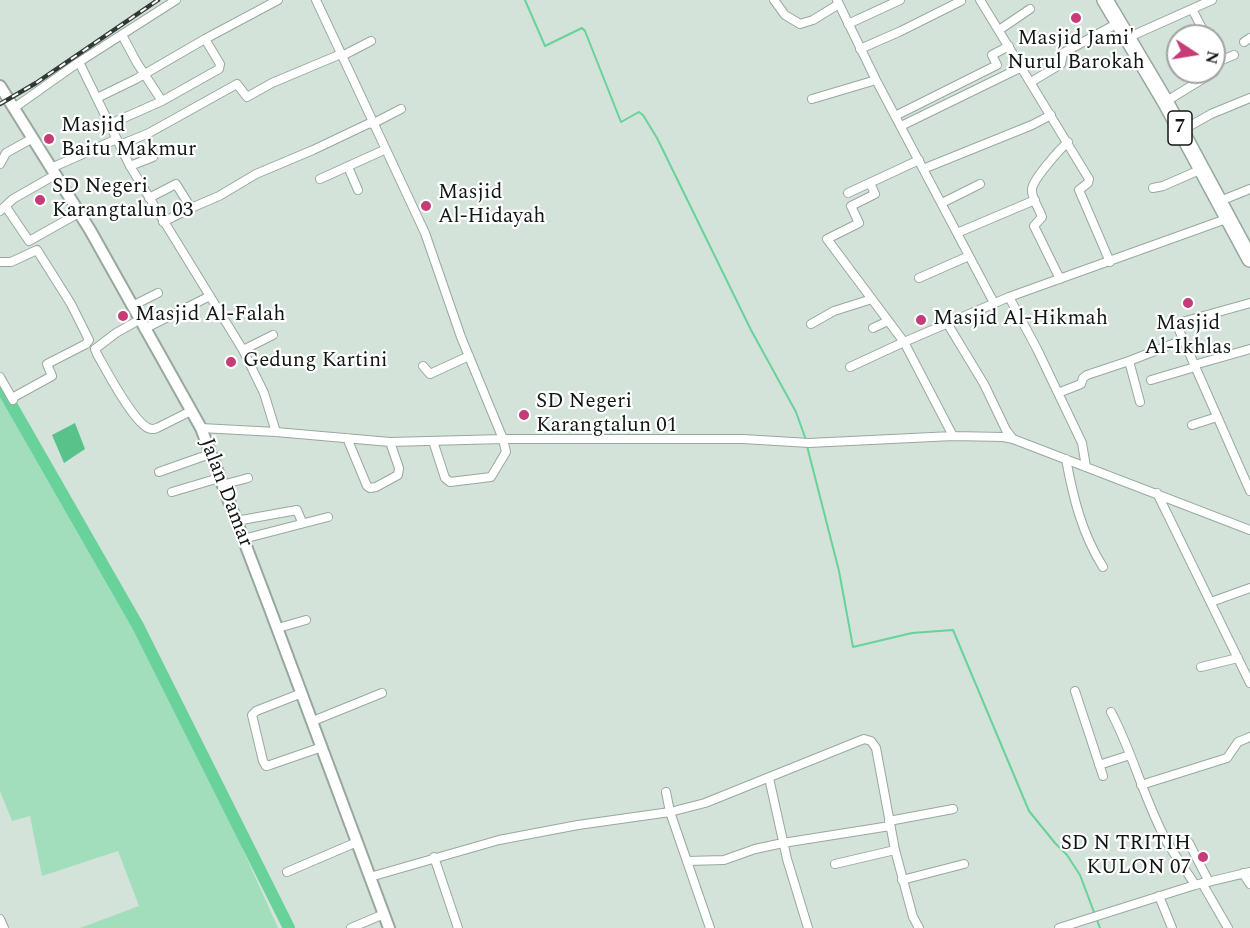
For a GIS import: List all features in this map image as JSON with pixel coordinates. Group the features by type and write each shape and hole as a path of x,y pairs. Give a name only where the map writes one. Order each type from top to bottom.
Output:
{"highway":[{"name":"7","path":"1105,0 1165,102 1250,259"}],"street":[{"path":"14,108 79,62 176,0"},
{"path":"97,98 278,0"},
{"path":"316,0 384,150 425,233 469,356 506,446 504,457 491,477 448,482 433,441"},
{"path":"774,0 785,15 800,24 813,20 838,2 876,80 994,303"},
{"path":"849,24 900,0"},
{"path":"980,0 1089,179 1088,183 1079,190 1110,262"},
{"path":"1127,38 1212,0"},
{"path":"860,49 961,1"},
{"path":"999,30 1030,9"},
{"path":"1192,9 1200,24"},
{"path":"1031,82 1061,64 1063,53 1118,23"},
{"path":"122,35 162,101"},
{"path":"110,124 162,101 220,68 220,64 205,39"},
{"path":"191,411 158,428 146,427 140,422 117,388 71,304 36,250 3,209 13,199 53,171 118,142 149,132 237,84 247,97 272,83 371,41"},
{"path":"895,116 998,64 992,55 1009,46"},
{"path":"1226,57 1234,55"},
{"path":"79,62 130,166 243,351 264,393 276,432"},
{"path":"900,126 1022,67"},
{"path":"812,99 876,80"},
{"path":"1165,102 1194,84"},
{"name":"Jalan Damar","path":"0,87 4,100 14,108 79,213 201,428 389,928"},
{"path":"1181,131 1211,114 1250,98"},
{"path":"163,222 219,196 256,174 401,109"},
{"path":"923,169 1032,125 1051,115"},
{"path":"0,164 6,153 33,138"},
{"path":"1060,279 1034,226 1042,217 1032,190 1034,183 1053,157 1068,142"},
{"path":"320,179 384,150"},
{"path":"130,166 153,157"},
{"path":"849,193 919,160"},
{"path":"348,166 358,190"},
{"path":"1153,188 1202,169"},
{"path":"870,183 875,194 851,206 859,223 827,239 904,342 953,436"},
{"path":"149,198 176,184 191,208"},
{"path":"942,203 980,184"},
{"path":"1220,201 1250,189"},
{"path":"957,233 1035,200"},
{"path":"29,241 79,213"},
{"path":"850,368 1009,297 1229,218"},
{"path":"0,262 10,262 36,250"},
{"path":"919,278 969,256"},
{"path":"132,306 158,293"},
{"path":"95,349 116,333 142,325 210,296"},
{"path":"1009,297 1082,443 1086,467"},
{"path":"811,324 834,311 872,299"},
{"path":"1250,303 1182,322 1179,325 1183,340 1250,491"},
{"path":"873,328 888,321"},
{"path":"947,323 984,384 1006,430 1013,439"},
{"path":"243,351 273,335"},
{"path":"0,377 13,399 52,376 48,364 86,344 89,340"},
{"path":"1058,393 1081,384 1083,378 1088,375 1183,340"},
{"path":"1151,380 1250,349"},
{"path":"423,366 430,374 469,356"},
{"path":"1129,361 1140,402"},
{"path":"1192,425 1217,417"},
{"path":"201,428 390,442 503,439 742,439 806,443 953,436 1003,437 1157,493 1250,530"},
{"path":"347,438 367,486 372,488 398,475 399,468 390,442"},
{"path":"159,472 210,454"},
{"path":"1066,459 1077,508 1091,546 1103,567"},
{"path":"172,492 221,481 248,478"},
{"path":"1157,493 1243,662 1250,683"},
{"path":"236,521 297,510 302,522"},
{"path":"243,539 328,517"},
{"path":"1211,602 1250,588"},
{"path":"278,628 306,620"},
{"path":"1200,667 1243,662"},
{"path":"1075,691 1103,776"},
{"path":"302,693 256,711 252,715 263,761 266,765 270,765 322,747"},
{"path":"313,721 382,693"},
{"path":"1111,712 1167,842 1202,883 1228,928"},
{"path":"1141,785 1227,758 1238,742 1250,738"},
{"path":"370,877 434,857 509,838 578,825 670,812 770,778 864,739 871,741 876,748 894,850 913,917 919,928"},
{"path":"1100,765 1130,754"},
{"path":"770,778 783,843 808,928"},
{"path":"666,792 670,812 710,928"},
{"path":"687,861 724,860 755,849 889,824 953,809"},
{"path":"287,872 357,842"},
{"path":"1189,843 1202,883"},
{"path":"835,864 894,850"},
{"path":"434,857 458,928"},
{"path":"902,880 964,864"},
{"path":"1059,928 1202,883 1246,873 1250,884"},
{"path":"1159,896 1172,928"},
{"path":"351,928 384,914"},
{"path":"0,920 4,928"}],"green space":[{"path":"0,392 180,709 278,928 80,928 139,906 118,851 42,876 30,816 12,821 0,791"},
{"path":"75,423 85,449 64,463 52,435"}],"waterway":[{"path":"525,0 545,46 582,28 585,31 621,122 639,112 643,115 657,138 751,330 796,412 806,440"},
{"path":"0,385 138,626 289,928"},
{"path":"807,446 839,571 853,647 912,633 953,630 1029,811 1067,855 1080,875 1100,928"}],"railway":[{"path":"0,104 36,83 158,0"}],"place":[{"name":"Masjid Jami' Nurul Barokah","path":"1076,18"},
{"name":"Masjid Baitu Makmur","path":"49,139"},
{"name":"SD Negeri Karangtalun 03","path":"40,200"},
{"name":"Masjid Al-Hidayah","path":"426,206"},
{"name":"Masjid Al-Ikhlas","path":"1188,303"},
{"name":"Masjid Al-Falah","path":"123,316"},
{"name":"Masjid Al-Hikmah","path":"921,320"},
{"name":"Gedung Kartini","path":"231,362"},
{"name":"SD Negeri Karangtalun 01","path":"524,415"},
{"name":"SD N TRITIH KULON 07","path":"1203,857"}]}
